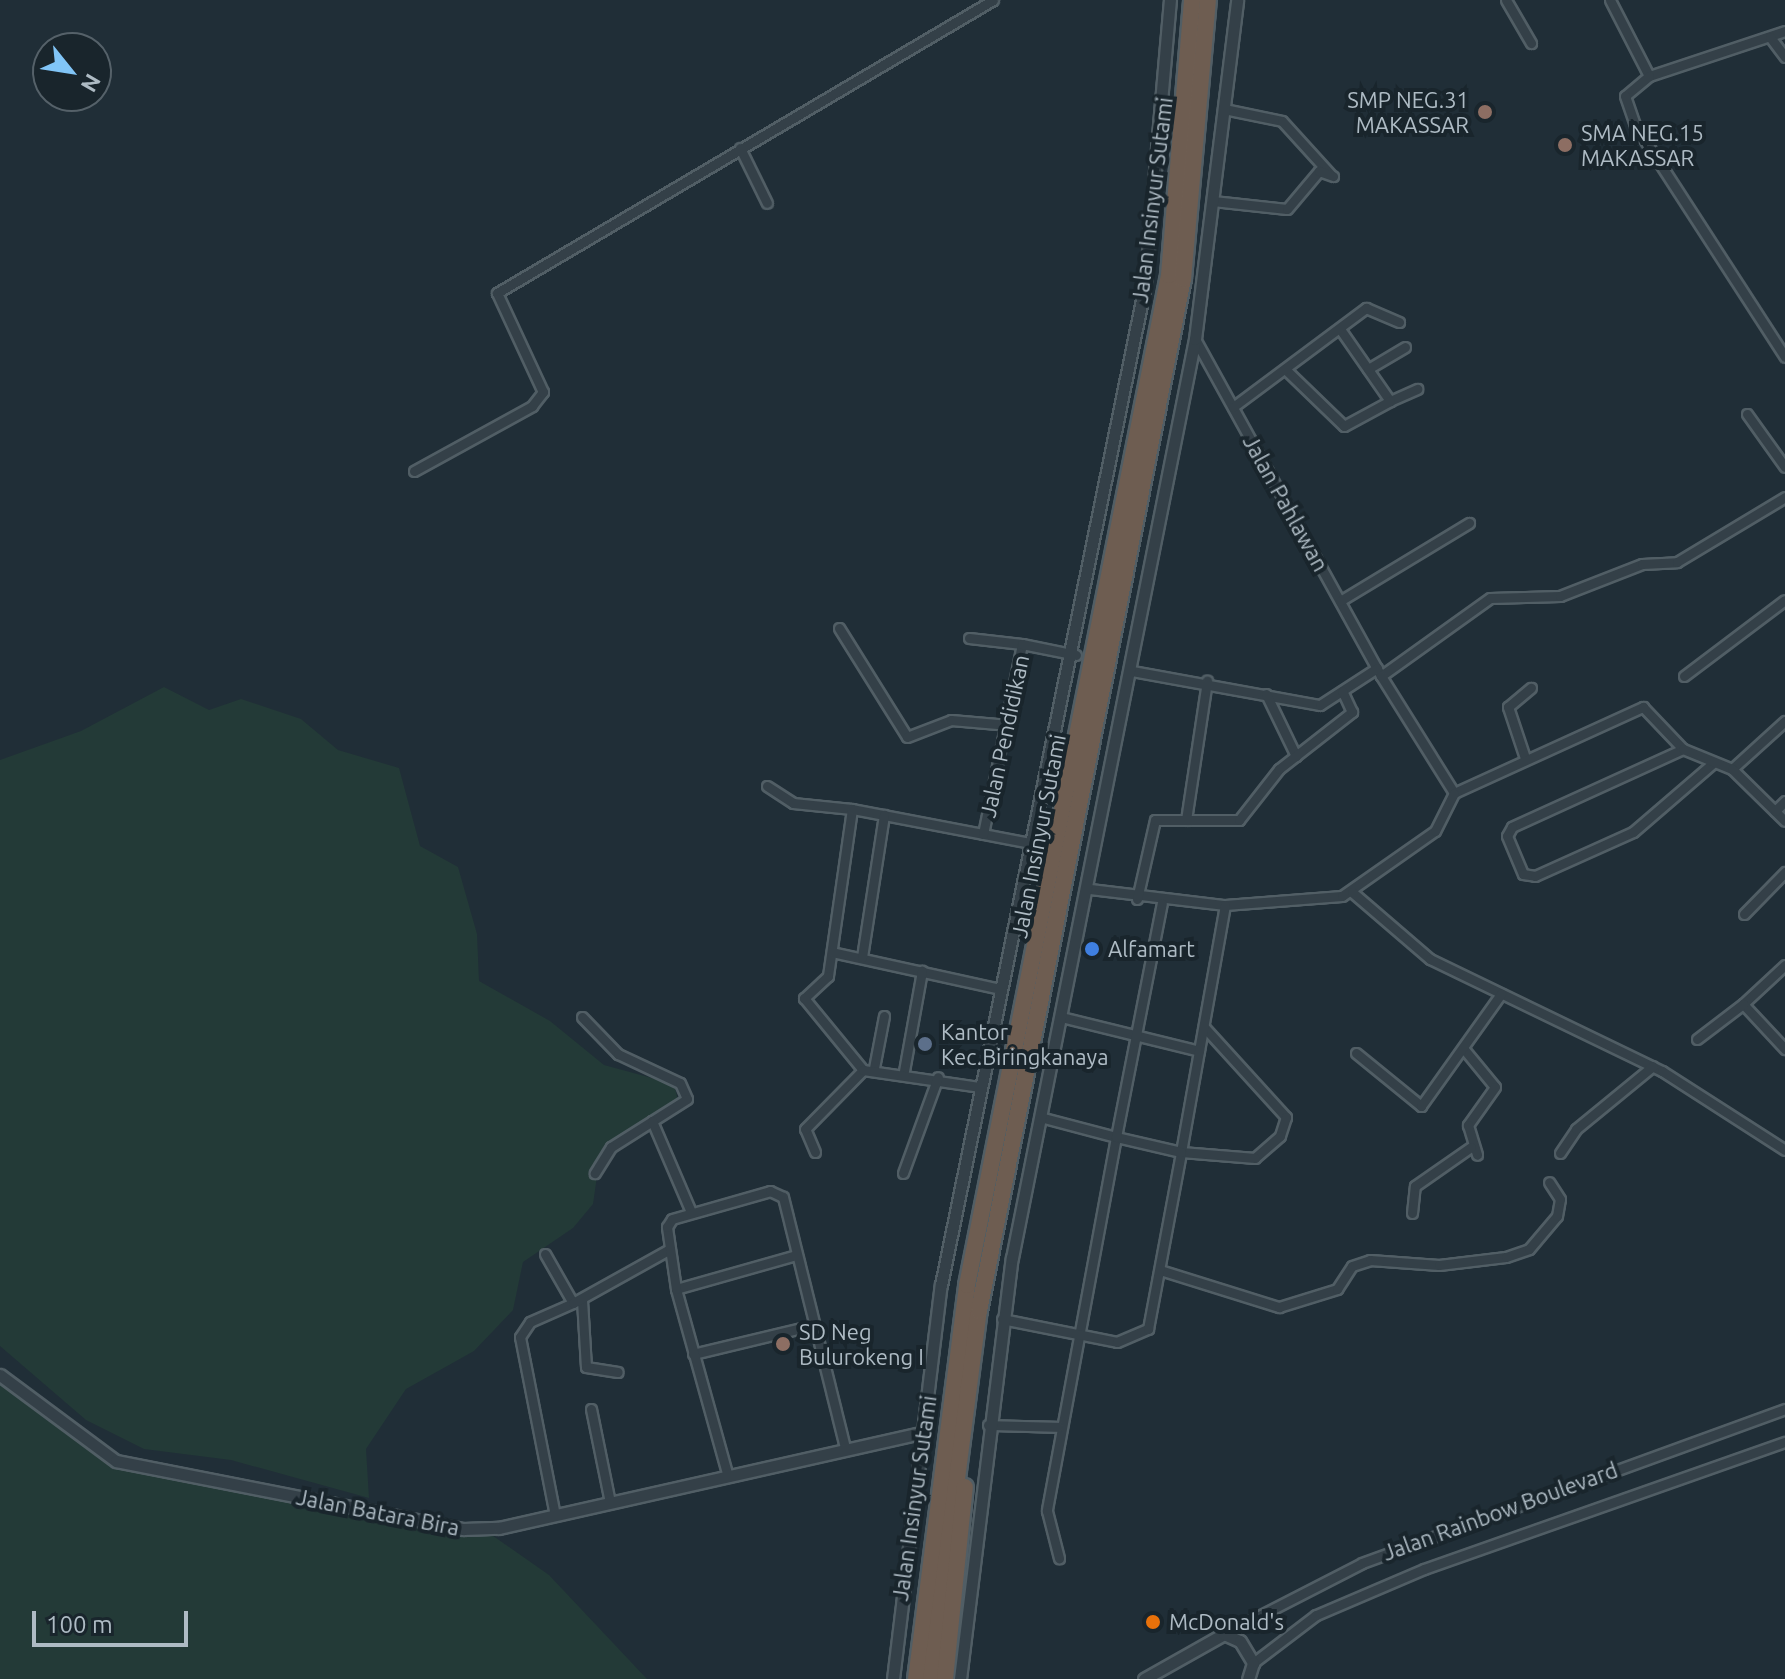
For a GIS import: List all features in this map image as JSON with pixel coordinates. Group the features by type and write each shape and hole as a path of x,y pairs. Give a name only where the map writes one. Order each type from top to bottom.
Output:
{"highway":[{"name":"Jalan Insinyur Sutami","path":"916,1679 967,1285 1169,275 1192,0"},
{"name":"Jalan Insinyur Sutami","path":"931,1679 979,1311 1183,279 1208,0"},
{"path":"945,1679 982,1348 979,1311"}],"street":[{"path":"414,471 532,406 543,392 497,293 993,0"},
{"path":"893,1679 921,1433 979,1087 1076,655 1145,285 1170,0"},
{"path":"960,1679 1002,1319 1040,1117 1090,889 1195,339 1237,0"},
{"path":"1506,0 1531,43"},
{"path":"1610,0 1649,76"},
{"path":"1785,31 1649,76 1629,87 1627,111 1785,357"},
{"path":"1770,37 1785,57"},
{"path":"1213,201 1251,199 1287,209 1319,171 1333,176 1282,121 1224,109"},
{"path":"740,148 767,203"},
{"path":"1233,407 1370,307 1399,322"},
{"path":"1340,329 1390,401"},
{"name":"Jalan Pahlawan","path":"1195,339 1379,672 1454,793"},
{"path":"1368,369 1405,347"},
{"path":"1285,369 1344,426 1417,389"},
{"path":"1747,414 1785,467"},
{"path":"1132,671 1207,681 1320,705 1379,672 1490,598 1560,596 1642,564 1677,562 1785,497"},
{"path":"1340,601 1469,523"},
{"path":"1684,676 1785,600"},
{"path":"839,628 907,737 951,720 1009,725"},
{"path":"969,638 1022,644"},
{"name":"Jalan Pendidikan","path":"983,834 1009,725 1022,644 1076,655"},
{"path":"1186,820 1207,681"},
{"path":"1525,758 1508,707 1531,688"},
{"path":"1137,899 1153,823 1239,820 1296,756 1352,712 1342,691"},
{"path":"1266,694 1296,756"},
{"path":"1090,889 1162,903 1225,905 1352,892 1435,831 1454,793 1525,758 1643,707 1683,749 1712,764 1732,769 1785,821"},
{"path":"1732,769 1785,721"},
{"path":"1683,749 1512,827 1507,836 1523,874 1535,876 1633,832 1712,764"},
{"path":"767,786 793,803 852,809 1036,844"},
{"path":"1775,811 1785,801"},
{"path":"852,809 828,976 805,993 804,1002 863,1070"},
{"path":"862,957 884,815"},
{"path":"1744,914 1785,872"},
{"path":"1352,892 1430,959 1653,1066 1785,1150"},
{"path":"1059,1558 1047,1511 1058,1427 1162,903"},
{"path":"1002,1319 1076,1334 1142,1338 1160,1270 1225,905"},
{"path":"832,952 1000,989"},
{"path":"1697,1039 1783,970"},
{"path":"904,1071 922,971"},
{"path":"1356,1053 1418,1106 1501,994"},
{"path":"1743,1004 1785,1049"},
{"path":"874,1068 884,1016"},
{"path":"582,1017 618,1054 683,1086 684,1106 652,1121 611,1147 595,1173"},
{"path":"1061,1017 1199,1051"},
{"path":"1040,1117 1181,1152 1255,1158 1287,1123 1204,1027"},
{"path":"1412,1213 1415,1186 1474,1151 1468,1125 1495,1087 1463,1048"},
{"path":"1560,1153 1576,1129 1653,1066"},
{"path":"815,1152 805,1129 863,1070 904,1071 979,1087"},
{"path":"903,1173 938,1077"},
{"path":"652,1121 691,1212"},
{"path":"1160,1270 1279,1307 1337,1289 1352,1266 1370,1260 1439,1265 1506,1257 1529,1249 1557,1216 1560,1199 1549,1182"},
{"path":"727,1473 676,1289 669,1223 691,1212 775,1190 796,1255 845,1447"},
{"path":"555,1516 520,1337 530,1322 578,1301 670,1249"},
{"path":"545,1254 578,1301 586,1367 618,1372"},
{"path":"676,1289 796,1255"},
{"path":"693,1354 814,1325"},
{"name":"Jalan Batara Bira","path":"0,1375 91,1447 125,1464 463,1529 555,1516 727,1473 921,1433"},
{"path":"591,1409 610,1502"},
{"name":"Jalan Rainbow Boulevard","path":"1224,1634 1362,1563 1785,1409"},
{"path":"988,1425 1058,1427"},
{"name":"Jalan Rainbow Boulevard","path":"1253,1663 1316,1615 1424,1569 1757,1448 1785,1442"},
{"path":"1144,1679 1224,1634 1240,1641 1253,1663 1248,1679"}],"green space":[{"path":"164,687 209,710 241,699 301,719 338,750 399,768 420,846 458,867 477,934 479,981 550,1021 604,1065 674,1084 679,1105 600,1155 593,1204 573,1228 523,1262 513,1310 474,1351 406,1389 366,1449 369,1498 231,1460 144,1449 86,1420 0,1346 0,760 81,731"},
{"path":"0,1382 124,1464 479,1526 549,1575 647,1679 0,1679"}],"place":[{"name":"SMP NEG.31 MAKASSAR","path":"1485,112"},
{"name":"SMA NEG.15 MAKASSAR","path":"1565,145"},
{"name":"Alfamart","path":"1092,949"},
{"name":"Kantor Kec.Biringkanaya","path":"925,1044"},
{"name":"SD Neg Bulurokeng I","path":"783,1344"},
{"name":"McDonald's","path":"1153,1622"}]}
